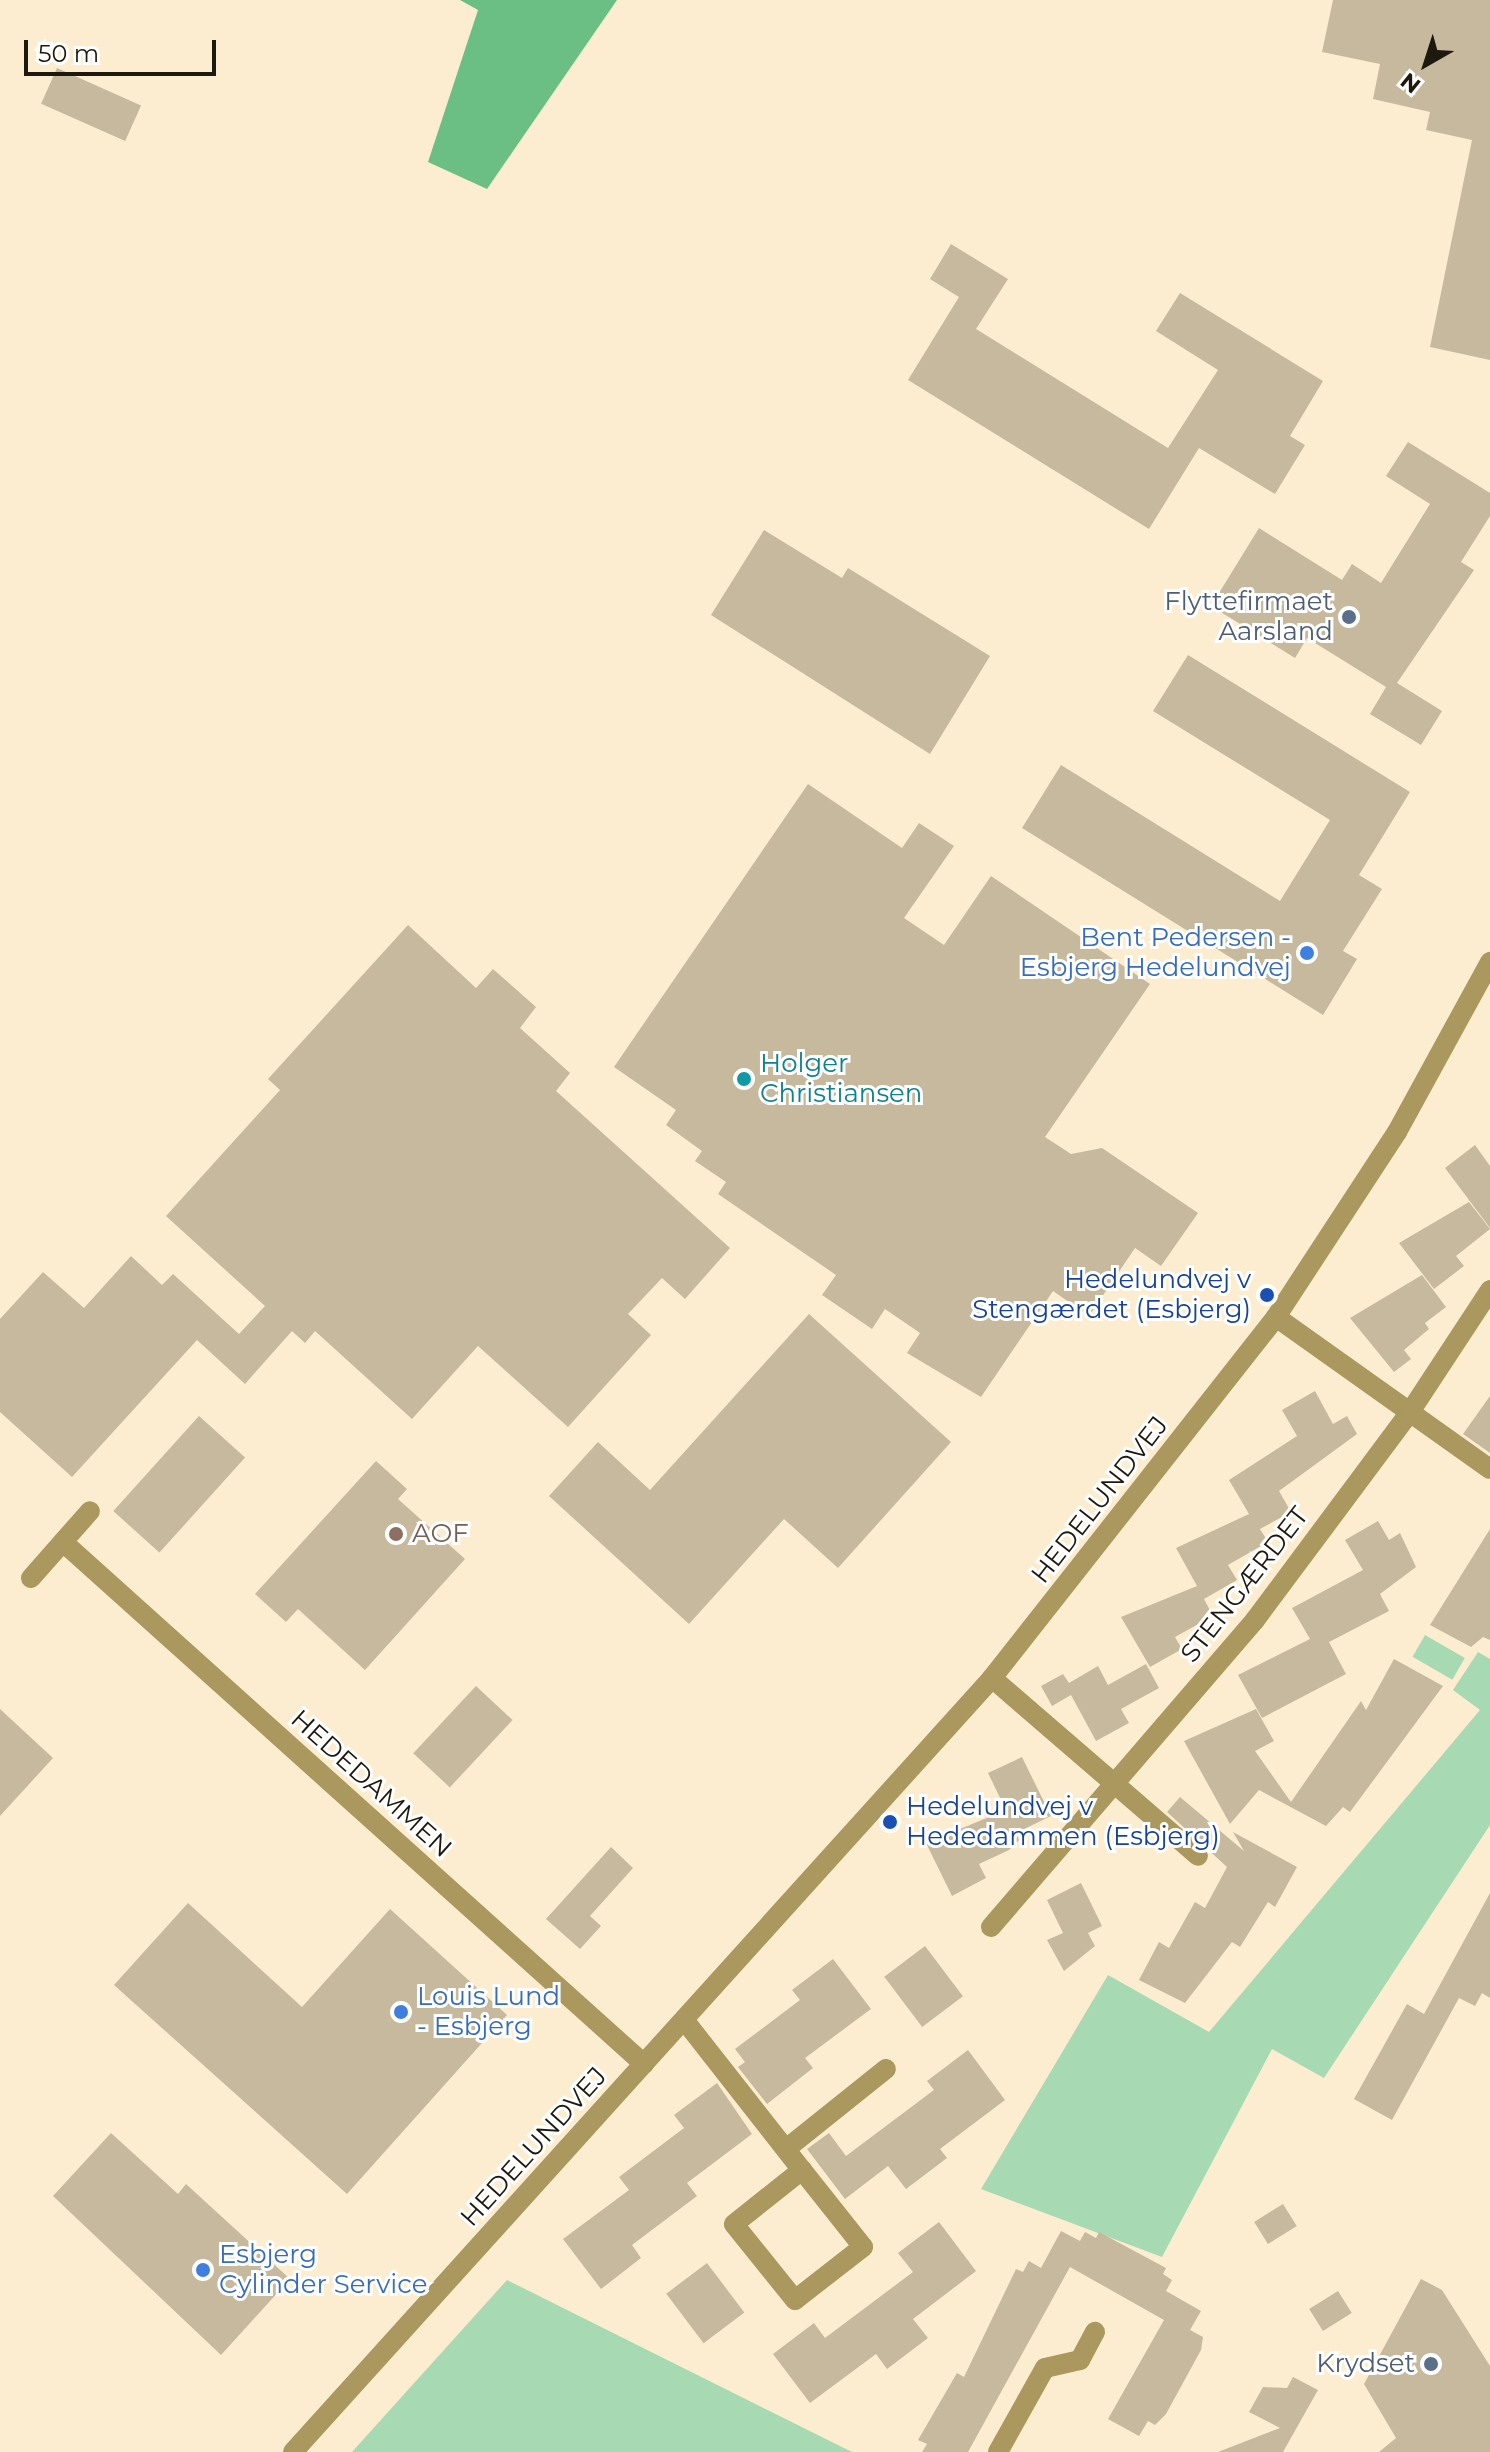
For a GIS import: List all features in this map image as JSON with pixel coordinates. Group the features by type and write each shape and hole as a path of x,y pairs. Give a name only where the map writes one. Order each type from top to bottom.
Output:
{"street":[{"name":"HEDELUNDVEJ","path":"293,2452 992,1678 1276,1317 1397,1132 1490,962"},
{"name":"STENGÆRDET","path":"991,1927 1255,1620 1410,1412 1490,1290"},
{"path":"1276,1317 1490,1469"},
{"path":"31,1578 90,1511"},
{"name":"HEDEDAMMEN","path":"63,1542 644,2064"},
{"path":"992,1678 1198,1856"},
{"path":"685,2021 863,2247 795,2300 734,2224 802,2170"},
{"path":"786,2149 886,2069"},
{"path":"998,2452 1045,2368 1080,2360 1095,2332"}],"green space":[{"path":"460,0 617,0 487,189 428,162 478,10"},
{"path":"1425,1635 1465,1658 1452,1680 1412,1657"},
{"path":"1478,1652 1490,1659 1490,1825 1324,2078 1272,2049 1162,2257 981,2189 1108,1975 1209,2032 1480,1710 1453,1690"},
{"path":"507,2280 852,2452 352,2452"}],"building":[{"path":"1333,0 1490,0 1490,360 1430,347 1472,140 1426,130 1430,112 1373,99 1380,64 1322,52"},
{"path":"57,68 141,105 125,141 41,104"},
{"path":"951,244 1008,279 976,329 1168,448 1218,370 1156,331 1180,293 1323,381 1290,436 1305,445 1275,494 1199,448 1149,529 908,380 959,297 930,279"},
{"path":"1408,442 1490,493 1490,516 1461,562 1474,570 1397,683 1442,711 1421,745 1370,714 1386,687 1307,638 1295,658 1211,606 1259,528 1342,580 1352,564 1381,583 1430,504 1386,476"},
{"path":"764,530 842,578 848,568 990,656 930,754 711,615"},
{"path":"1188,655 1410,792 1359,875 1382,889 1343,951 1357,959 1323,1015 1022,828 1061,765 1280,901 1330,820 1153,711"},
{"name":"Holger Christiansen","path":"808,784 902,848 919,823 954,846 904,918 944,945 991,876 1150,984 1045,1137 1071,1154 1102,1148 1198,1213 1161,1266 1135,1248 1089,1316 1053,1291 981,1397 907,1353 920,1333 885,1309 872,1329 822,1295 836,1275 718,1194 726,1182 695,1161 702,1151 666,1125 676,1110 614,1067"},
{"path":"408,925 476,988 493,969 536,1007 520,1028 570,1073 556,1091 730,1248 685,1299 662,1278 628,1314 651,1335 568,1427 478,1346 412,1419 315,1331 305,1343 292,1331 245,1384 197,1340 72,1477 0,1412 0,1319 43,1272 84,1308 131,1256 162,1285 173,1274 239,1334 265,1306 166,1216 280,1090 268,1079"},
{"path":"1475,1145 1490,1166 1490,1228 1445,1168"},
{"path":"1469,1202 1490,1229 1456,1256 1464,1266 1434,1289 1399,1243"},
{"path":"1422,1275 1446,1307 1425,1323 1429,1329 1404,1350 1411,1359 1394,1372 1350,1318"},
{"path":"809,1314 951,1442 838,1568 784,1519 689,1624 549,1496 598,1442 650,1490"},
{"path":"1315,1391 1333,1424 1347,1416 1357,1434 1279,1491 1291,1512 1260,1529 1268,1542 1228,1565 1237,1580 1204,1599 1213,1616 1175,1637 1182,1649 1150,1667 1121,1617 1197,1586 1176,1548 1249,1514 1229,1480 1297,1436 1282,1410"},
{"path":"1490,1396 1490,1453 1463,1434"},
{"path":"199,1416 245,1457 159,1553 113,1511"},
{"path":"376,1461 407,1489 398,1499 465,1559 365,1670 298,1609 286,1622 255,1594"},
{"path":"1378,1521 1389,1540 1400,1533 1416,1567 1380,1594 1389,1611 1329,1642 1346,1674 1262,1718 1238,1675 1310,1639 1292,1608 1363,1570 1345,1540"},
{"path":"1490,1529 1490,1640 1483,1637 1471,1647 1430,1625"},
{"path":"1394,1659 1443,1686 1350,1812 1343,1807 1326,1826 1259,1790 1230,1824 1184,1741 1256,1709 1274,1741 1255,1751 1291,1802 1361,1701 1366,1710"},
{"path":"1146,1664 1159,1688 1121,1709 1129,1723 1096,1741 1071,1695 1052,1706 1041,1686 1063,1674 1069,1683 1098,1666 1108,1685"},
{"path":"476,1686 513,1720 450,1787 413,1753"},
{"path":"0,1709 53,1758 0,1816"},
{"path":"1022,1757 1051,1816 1016,1833 1019,1840 1009,1850 979,1864 986,1878 952,1896 926,1843 1006,1810 988,1773"},
{"path":"1180,1797 1244,1851 1233,1832 1297,1867 1275,1907 1268,1902 1240,1947 1232,1942 1185,2003 1139,1980 1159,1942 1169,1948 1195,1902 1205,1908 1227,1867 1167,1812"},
{"path":"611,1847 633,1868 590,1916 601,1926 580,1949 546,1919"},
{"path":"1081,1883 1102,1926 1088,1933 1095,1946 1064,1971 1047,1940 1063,1933 1047,1900"},
{"path":"1490,1893 1490,1998 1482,1993 1475,2006 1459,1998 1392,2120 1354,2099 1407,2004 1424,2014"},
{"path":"188,1903 302,2007 390,1909 507,2015 347,2194 114,1985"},
{"path":"925,1946 963,1996 922,2027 884,1977"},
{"path":"833,1959 871,2009 805,2058 813,2068 767,2104 738,2067 745,2062 735,2049 800,2000 792,1990"},
{"path":"968,2050 1005,2100 940,2149 947,2158 906,2189 888,2166 845,2199 807,2149 829,2133 846,2156 934,2090 927,2081"},
{"path":"717,2083 752,2134 687,2183 697,2196 632,2245 641,2258 601,2289 563,2239 629,2190 619,2177 684,2128 674,2115"},
{"path":"111,2133 178,2194 186,2184 290,2279 221,2355 53,2196"},
{"path":"1283,2204 1297,2226 1268,2244 1254,2222"},
{"path":"939,2222 976,2271 913,2319 928,2338 887,2369 876,2354 810,2403 773,2354 814,2323 825,2338 913,2272 898,2253"},
{"path":"1061,2231 1080,2241 1085,2232 1096,2238 1099,2232 1166,2268 1163,2274 1172,2280 1166,2291 1201,2311 1190,2330 1203,2337 1201,2350 1166,2414 1155,2425 1148,2421 1139,2436 1108,2419 1164,2320 1070,2267 968,2452 922,2452 927,2444 918,2440 957,2373 964,2377 1016,2269 1023,2272 1029,2261 1041,2268"},
{"path":"707,2263 744,2313 704,2343 666,2294"},
{"name":"Krydset","path":"1421,2279 1442,2290 1490,2366 1490,2452 1379,2452 1396,2438 1364,2384"},
{"path":"1338,2291 1352,2313 1323,2331 1309,2309"},
{"path":"1293,2377 1318,2390 1283,2452 1218,2452 1280,2428 1249,2412 1263,2387 1287,2388"}],"place":[{"name":"Flyttefirmaet Aarsland","path":"1349,617"},
{"name":"Bent Pedersen - Esbjerg Hedelundvej","path":"1307,953"},
{"name":"Holger Christiansen","path":"744,1079"},
{"name":"Hedelundvej v Stengærdet (Esbjerg)","path":"1267,1295"},
{"name":"AOF","path":"396,1534"},
{"name":"Hedelundvej v Hededammen (Esbjerg)","path":"890,1822"},
{"name":"Louis Lund - Esbjerg","path":"401,2012"},
{"name":"Esbjerg Cylinder Service","path":"203,2270"},
{"name":"Krydset","path":"1431,2364"}]}
